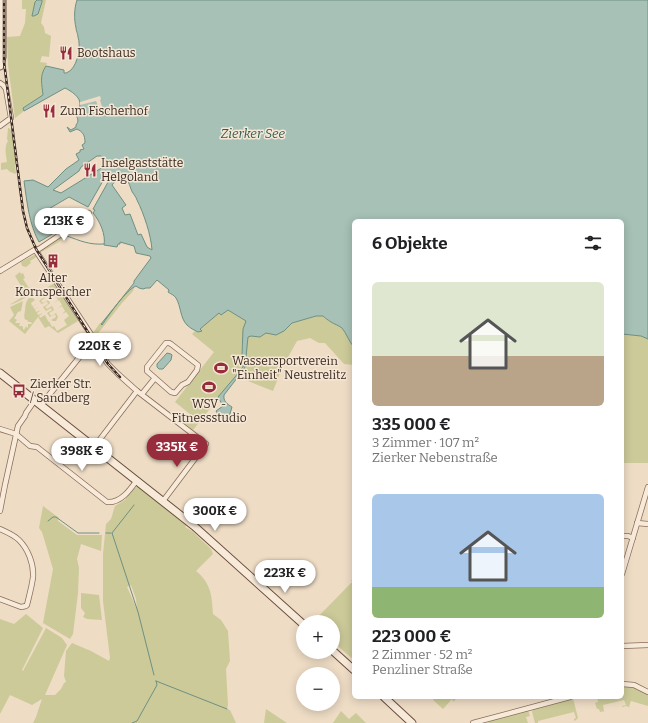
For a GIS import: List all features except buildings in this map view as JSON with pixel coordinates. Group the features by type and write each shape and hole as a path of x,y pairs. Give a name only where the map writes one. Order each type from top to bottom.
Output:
{"main road":[{"path":"0,66 2,57 2,0"},
{"path":"0,373 163,501 211,541 296,618"},
{"path":"340,657 352,668"},
{"path":"386,699 412,723"}],"street":[{"path":"0,83 6,89 11,118 0,126"},
{"path":"0,271 36,250 89,214"},
{"path":"36,250 94,339 101,354 108,364 139,393 206,444 163,501"},
{"path":"0,510 18,426 37,402 94,339"},
{"path":"168,343 198,365 197,370 188,382 182,385 175,393 171,392 155,378 147,371 147,367 165,344 168,343"},
{"path":"94,447 139,393 155,378"},
{"path":"0,429 16,434 30,446 37,447 107,502 112,502 124,496 128,493 137,480"},
{"path":"624,567 648,487"},
{"path":"637,523 648,524"},
{"path":"0,529 17,537 22,542 31,560 33,569 33,576 26,606 21,608 0,599"},
{"path":"624,536 633,538"},
{"path":"624,646 648,644"},
{"path":"624,684 634,685 648,692"},
{"path":"473,723 563,699"}],"shaded area":[{"path":"22,0 46,0 41,23 44,27 45,33 51,36 49,57 42,56 40,62 47,63 43,71 42,78 43,95 23,108 24,111 15,118 8,65 7,37 20,36 25,23 26,9 22,9"},
{"path":"8,128 12,131 16,174 7,169 1,170 1,163 7,162 6,148 8,141"},
{"path":"64,234 68,235 66,238 62,239 41,253 43,248 44,249 52,244 51,242"},
{"path":"34,255 38,256 30,261 31,263 26,267 22,266 21,262"},
{"path":"20,272 21,274 23,273 25,278 23,279 29,288 31,287 32,292 21,300 9,305 21,298 16,289 21,286 15,276"},
{"path":"53,284 56,285 78,321 58,333 49,326 45,328 38,317 25,334 9,321 14,315 10,307 23,301 21,311 18,312 14,318 17,320 15,323 20,323 19,326 22,326 24,330 26,326 27,328 28,327 28,324 32,324 24,318 24,316 27,300 29,298 33,298 35,300 31,303 32,306 37,304 33,306 34,309 39,307 35,309 36,312 41,310 37,313 38,315 43,313 39,316 40,318 45,315 48,322 49,321 52,327 54,326 57,331 67,325 64,320 69,316 66,312 62,314 65,311 62,306 58,308 62,305 59,300 54,303 58,300 55,295 51,297 55,294 52,289 47,292 46,290"},
{"path":"134,287 133,291 96,336 94,336 93,333 100,323 102,324 125,295"},
{"path":"41,292 46,297 41,301 43,303 48,300 50,303 45,307 47,309 52,306 54,310 49,313 51,316 56,313 58,317 56,321 51,320 56,317 55,314 50,317 47,313 52,310 51,308 46,311 43,307 48,304 47,301 42,304 39,301 44,297 43,295 38,298 37,294"},
{"name":"Wassersportverein \"Einheit\" Neustrelitz","path":"228,310 246,321 242,344 243,367 193,430 183,422 190,414 175,402 214,352 192,334 195,331 202,331 200,329 219,312 221,314"},
{"path":"316,316 323,316 338,325 342,328 352,344 352,365 344,364 325,343 319,343 310,338 297,341 282,368 273,391 238,377 245,367 248,337 260,337 266,333 284,331 292,323"},
{"path":"624,334 641,336 648,339 648,463 624,463"},
{"path":"139,486 187,524 185,527 192,531 211,549 213,554 196,571 205,580 210,590 213,614 221,620 228,631 230,661 226,669 227,709 230,710 236,723 33,723 42,699 32,705 10,695 0,714 0,619 14,624 26,614 43,628 22,670 23,671 46,628 62,638 67,645 45,695 55,695 66,682 64,676 66,651 72,643 109,661 110,658 103,601 103,554 106,524 111,519 115,506 125,500 133,489","holes":["131,585 136,599 137,609 127,587"]},
{"path":"43,506 59,518 58,521 77,535 102,535 101,551 81,544 77,559 79,568 78,593 73,634 70,639 43,623 53,569 42,532 39,528"},
{"path":"352,582 352,658 340,648 340,615 320,615"},
{"path":"81,593 99,595 102,620 87,619 83,617 85,613 81,608"},
{"path":"624,686 632,687 648,694 648,706 631,701 629,707 631,708 626,706 622,707 626,705 624,700 603,705 604,711 606,711 600,712 595,703 598,702 597,699 624,699"},
{"path":"434,699 452,699 443,709 433,700"},
{"path":"573,699 578,718 574,721 576,718 574,712 535,723 532,712 533,709"},
{"path":"266,709 287,723 264,723"},
{"path":"528,710 530,716 526,717 528,723 487,723 490,721"},
{"path":"341,711 349,719 356,713 366,723 333,723"}],"water":[{"path":"37,0 42,0 42,2 38,14 32,16 35,2"},
{"name":"Zierker See","path":"77,0 648,0 648,339 641,336 624,334 624,219 352,219 352,344 342,328 323,316 316,316 292,323 284,331 276,335 266,333 260,337 248,337 245,367 224,395 224,399 228,405 232,407 229,417 225,419 219,416 216,411 223,406 218,397 243,367 243,329 246,321 228,310 221,315 219,313 200,329 202,331 198,332 187,325 176,298 157,280 150,288 143,289 136,286 132,288 118,303 102,325 101,324 134,283 151,258 150,256 136,253 134,246 120,242 117,247 104,245 103,233 98,220 93,213 95,210 93,209 112,175 111,173 108,172 88,207 69,197 47,210 59,230 39,242 33,228 24,181 33,180 48,187 66,169 79,160 76,154 80,152 80,150 84,149 82,145 85,143 85,140 82,133 77,129 70,132 67,127 71,130 76,127 78,120 76,115 80,105 79,99 70,91 65,88 24,111 23,108 43,95 42,73 46,66 64,70 64,73 71,70 73,67 78,54 79,45 76,30 75,10","holes":["97,156 101,156 105,159 106,163 103,167 61,193 53,190 79,171 81,167","120,175 124,177 136,197 145,218 152,250 147,247 141,234 138,235 130,214 125,215 122,208 126,205 112,185"]},
{"path":"167,353 172,355 171,360 163,369 159,369 157,364"}],"pier":[{"path":"100,96 103,110 100,111 96,101 80,105 80,102"}],"waterway":[{"path":"67,236 89,243 104,244"},
{"path":"212,406 218,398"},
{"path":"134,505 112,533 138,612 154,675"},
{"path":"48,521 53,517 56,517 78,533 99,533"},
{"path":"106,533 111,533"},
{"path":"156,681 227,709"},
{"path":"132,723 137,721 157,685 156,681"}],"railway":[{"path":"4,0 4,62 23,211 27,228 36,249 101,353"},
{"path":"99,349 108,364 120,377"}],"place":[{"name":"Bootshaus","path":"66,53"},
{"name":"Zum Fischerhof","path":"49,111"},
{"name":"Inselgaststätte Helgoland","path":"90,170"},
{"name":"Alter Kornspeicher","path":"53,261"},
{"name":"Wassersportverein \"Einheit\" Neustrelitz","path":"221,368"},
{"name":"WSV - Fitnessstudio","path":"209,387"},
{"name":"Zierker Str. / Sandberg","path":"19,391"}]}
